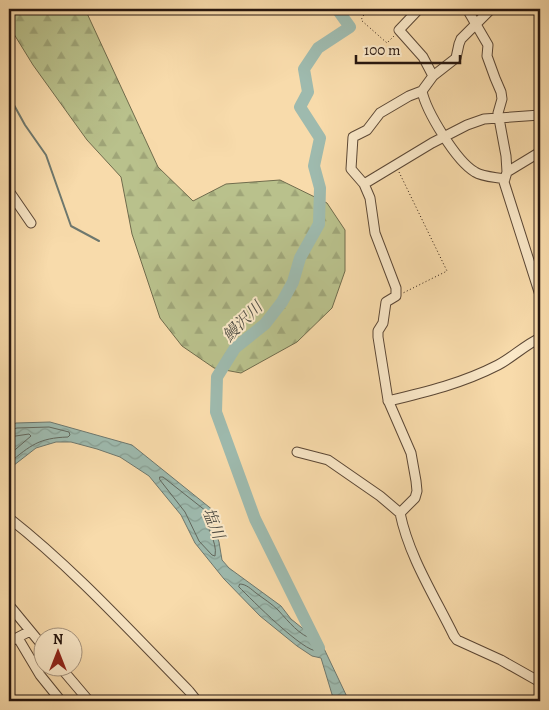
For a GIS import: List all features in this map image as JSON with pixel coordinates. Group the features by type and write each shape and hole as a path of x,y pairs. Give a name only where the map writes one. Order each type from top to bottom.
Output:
{"street":[{"path":"220,9 231,9"},
{"path":"419,9 399,30 423,57 433,76"},
{"path":"467,9 488,45 487,56 501,92 502,99 498,113 506,175 504,182 540,295"},
{"path":"400,513 415,498 417,491 416,481 411,453 388,401 378,337 378,331 383,323 386,302 396,296 396,288 375,233 372,206 364,184 350,169 353,137 367,130 380,113 422,90 433,76 456,58 459,44 491,9"},
{"path":"422,90 429,111 460,160 475,172 506,175 540,152"},
{"path":"364,184 445,136 484,119 540,115"},
{"path":"9,191 31,223"},
{"path":"388,401 435,391 479,374 501,364 531,342 540,338"},
{"path":"296,452 328,460 380,496 400,513 418,564 457,640 501,660 540,682"},
{"path":"9,518 34,538 81,582 197,701"},
{"path":"9,604 32,633"},
{"path":"9,642 30,631"},
{"path":"18,638 32,661"},
{"path":"42,678 53,701"},
{"path":"43,678 61,701"},
{"path":"69,678 89,701"}],"path":[{"path":"367,9 361,20 387,43 399,30"},
{"path":"395,165 447,271 396,296"}],"green space":[{"path":"9,9 85,9 158,167 193,201 226,184 280,180 327,203 345,230 345,271 332,308 297,342 241,373 214,368 182,346 160,318 132,234 121,177 87,140 33,65 9,26"}],"water":[{"path":"50,422 132,445 214,511 210,517 219,542 222,560 229,568 281,606 291,619 307,632 318,636 349,701 334,701 321,658 312,656 297,646 260,616 224,579 195,543 181,515 149,476 120,457 71,442 56,442 36,448 9,469 9,426 16,423"}],"waterway":[{"name":"鰻沢川","path":"319,648 255,519 216,412 217,377 235,348 265,324 282,302 293,282 300,258 319,224 320,188 314,166 320,138 300,107 308,92 304,69 318,48 350,27 337,9"},
{"path":"9,96 25,125 46,155 71,226 99,241"}],"water label":[{"name":"塩川","path":"214,523"}]}
